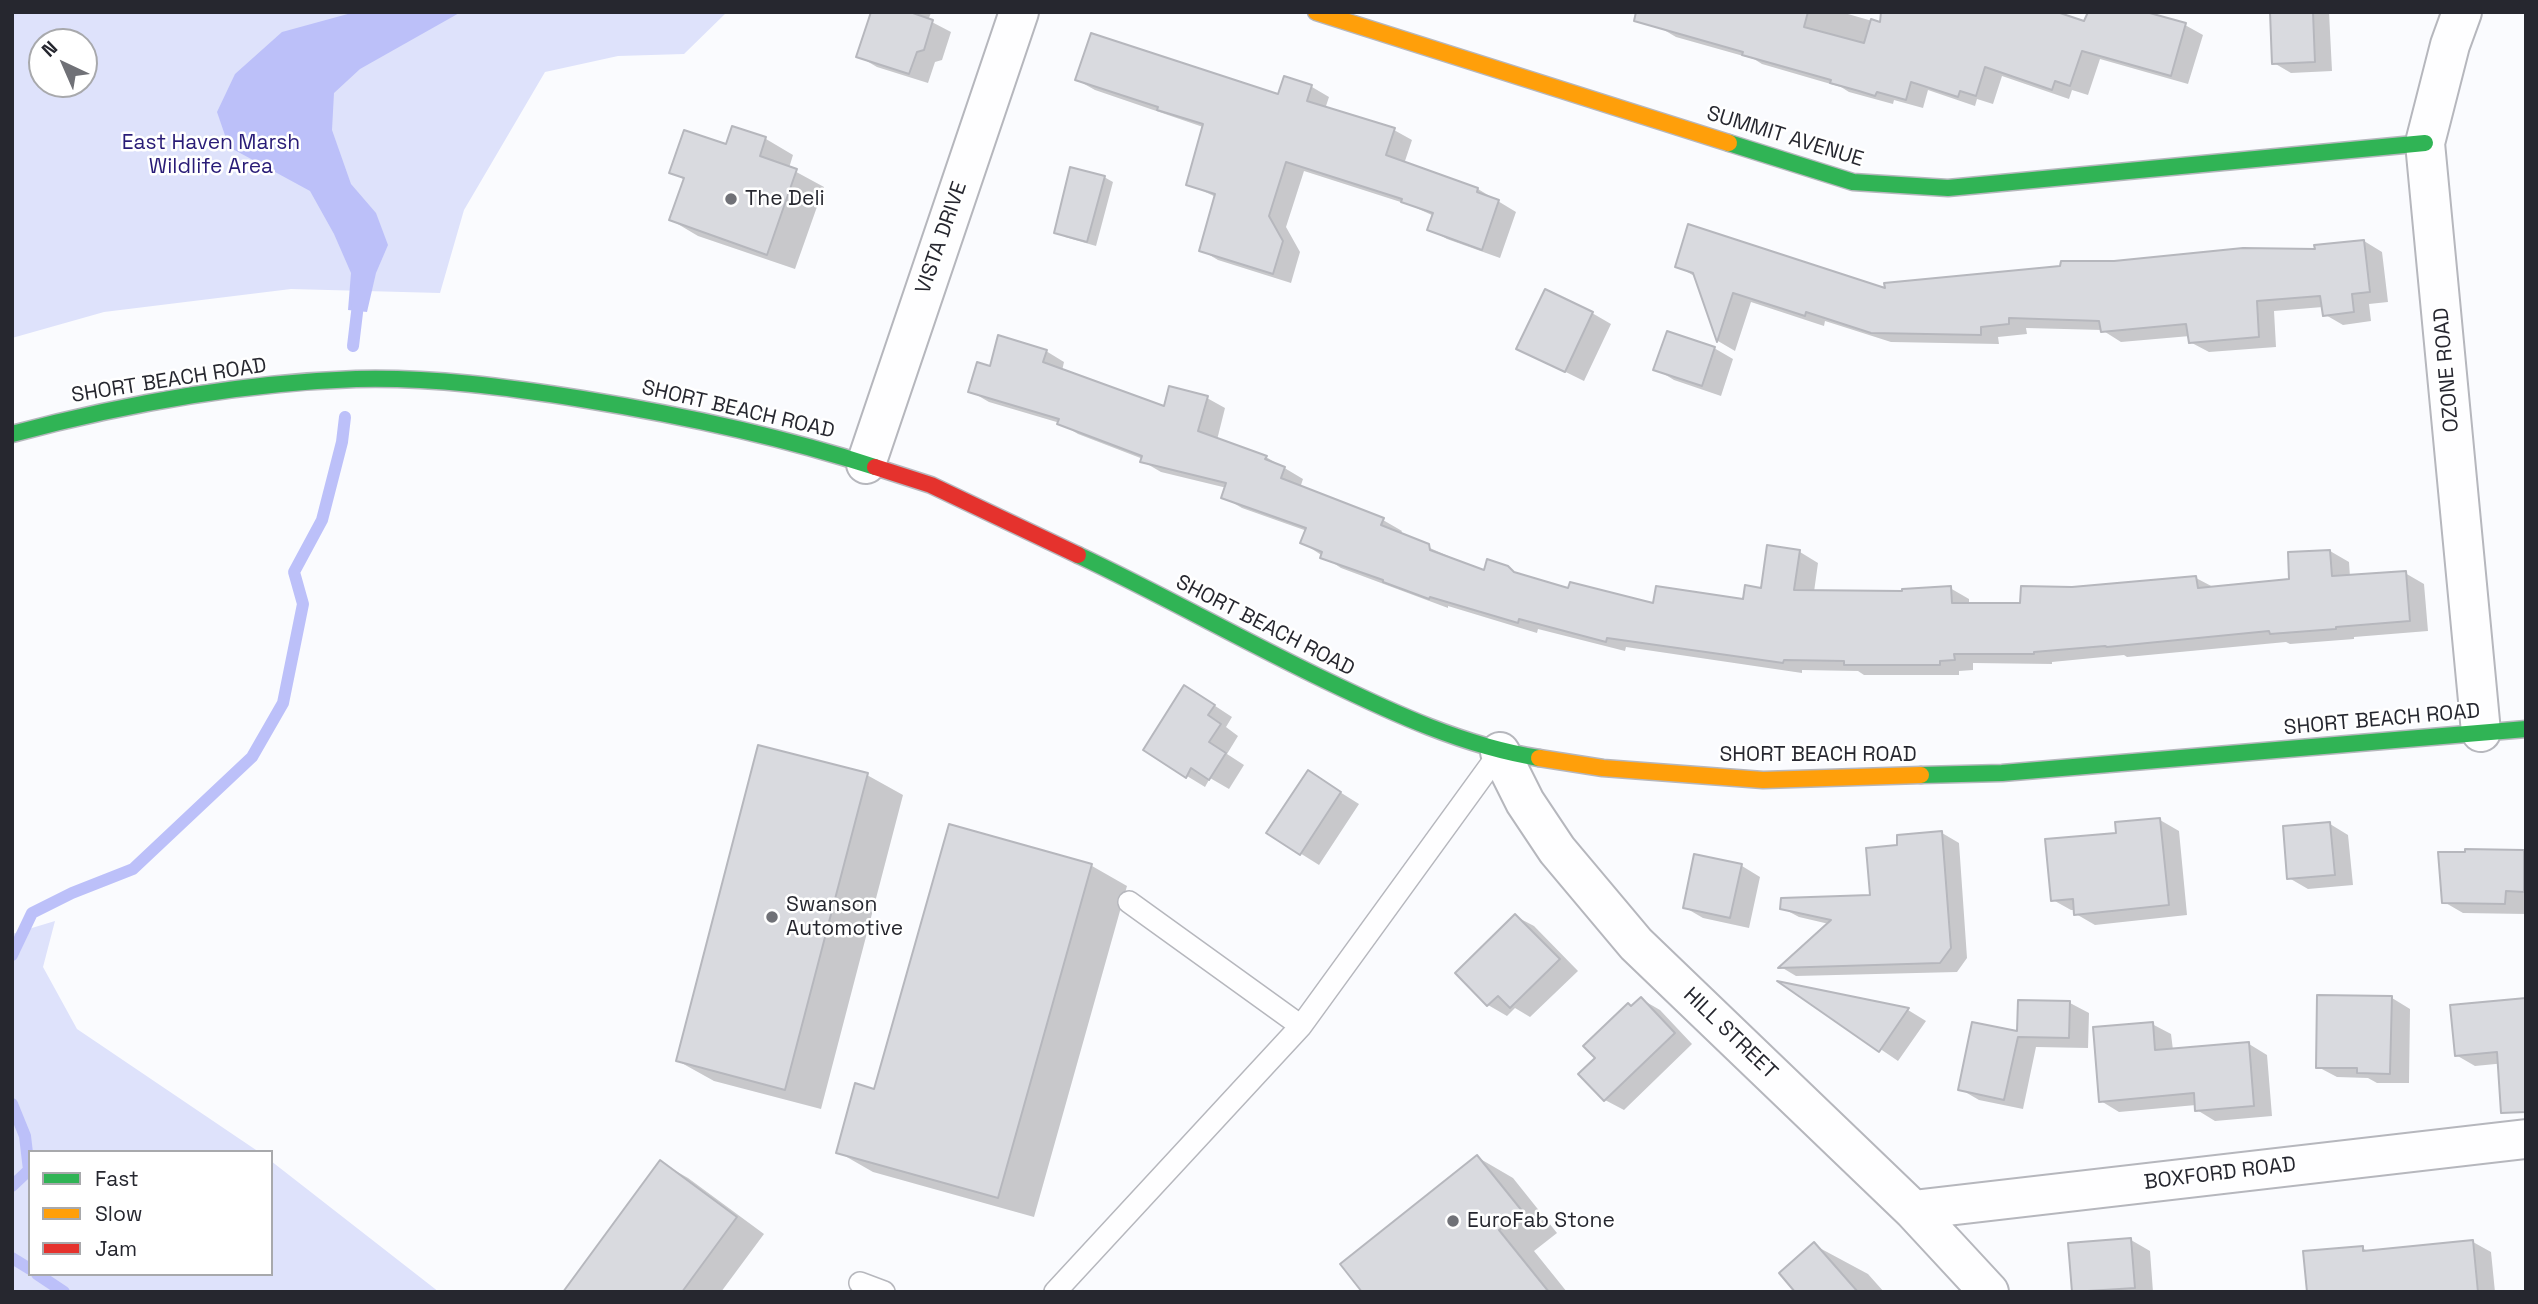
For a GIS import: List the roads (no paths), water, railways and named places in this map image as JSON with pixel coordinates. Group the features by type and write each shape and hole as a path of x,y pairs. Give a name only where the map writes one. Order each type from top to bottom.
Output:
{"main road":[{"name":"SUMMIT AVENUE","path":"1316,12 1853,183 1948,188 2425,143"},
{"name":"SHORT BEACH ROAD","path":"12,434 68,419 143,404 257,386 357,380 431,381 527,390 663,412 866,464 931,485 1388,711 1500,752 1603,768 1763,780 2003,773 2526,729"}],"street":[{"name":"VISTA DRIVE","path":"866,464 1019,12"},
{"name":"OZONE ROAD","path":"2462,12 2450,45 2425,143 2481,732"},
{"name":"HILL STREET","path":"1500,752 1525,802 1557,850 1636,944 1913,1210 1989,1292"},
{"name":"BOXFORD ROAD","path":"1913,1210 2526,1139"}],"lane":[{"path":"1055,1292 1301,1026 1500,752"},
{"path":"1129,902 1301,1026"},
{"path":"860,1283 884,1292"}],"water":[{"path":"355,12 461,12 360,69 334,93 332,130 351,184 376,213 388,245 376,273 367,312 348,310 351,273 334,234 310,191 229,147 217,112 235,74 282,32"}],"waterway":[{"path":"353,346 359,296"},
{"path":"12,955 32,913 72,893 133,869 252,757 283,703 303,604 294,572 322,520 342,442 345,417"},
{"path":"12,1104 25,1136 28,1162"},
{"path":"12,1186 28,1171"},
{"path":"12,1258 28,1268"},
{"path":"40,1276 64,1292"}],"place":[{"name":"The Deli","path":"731,199"},
{"name":"Swanson Automotive","path":"772,917"},
{"name":"EuroFab Stone","path":"1453,1221"}],"park label":[{"name":"East Haven Marsh Wildlife Area","path":"211,155"}]}
